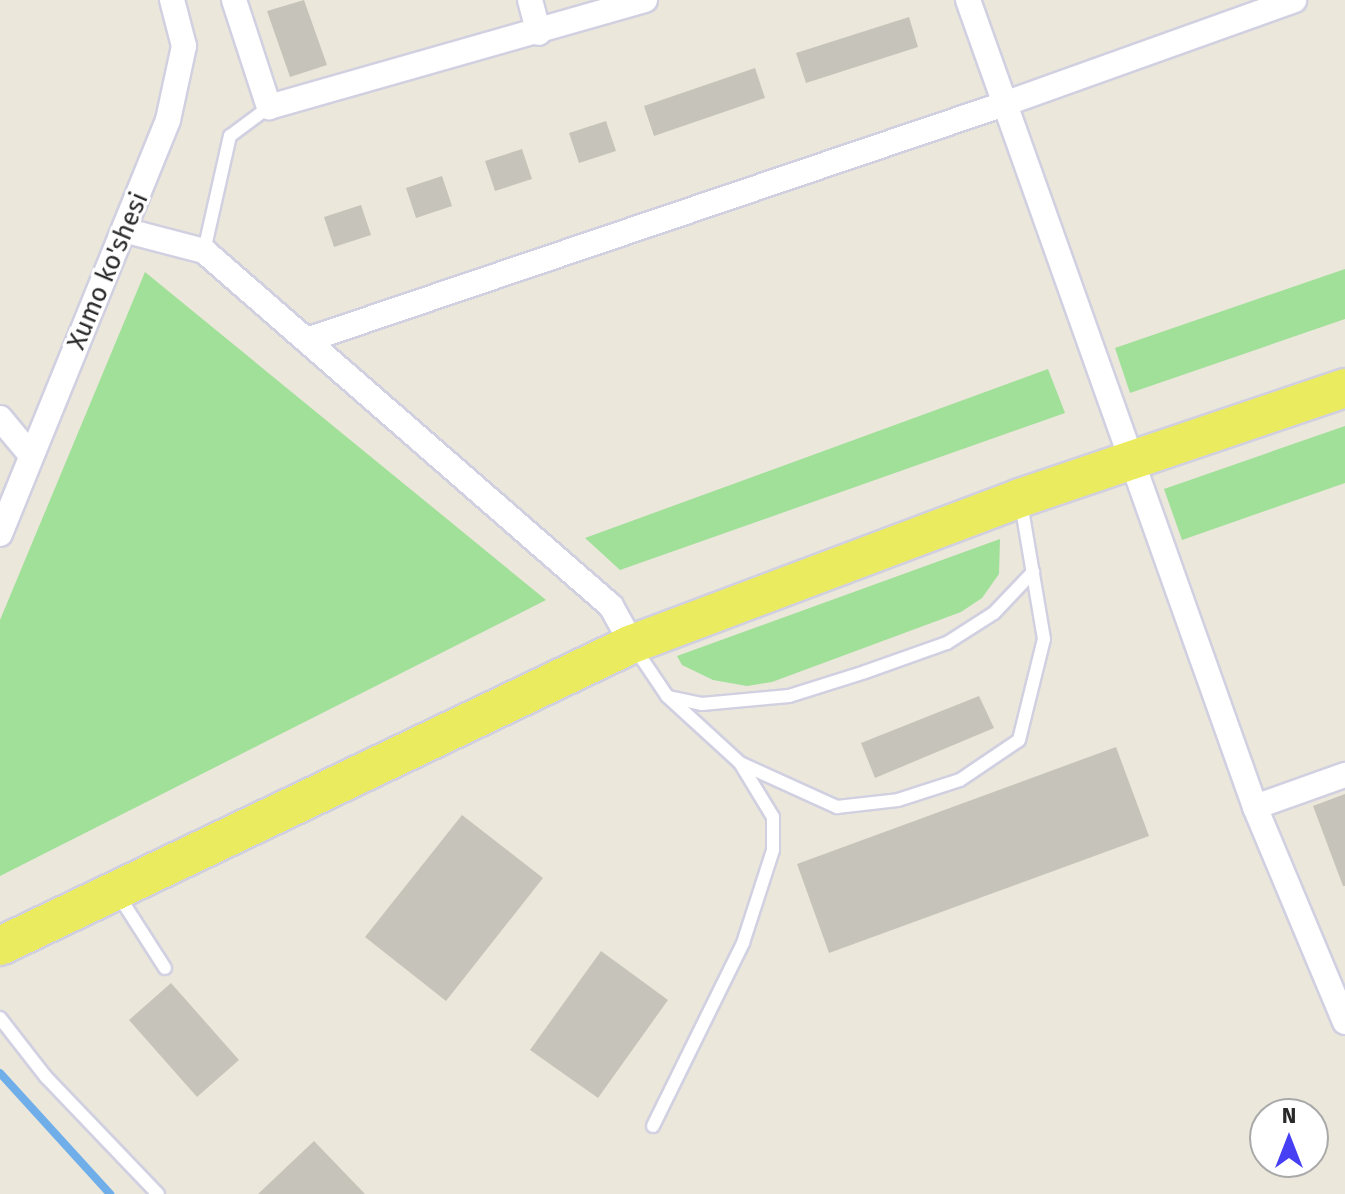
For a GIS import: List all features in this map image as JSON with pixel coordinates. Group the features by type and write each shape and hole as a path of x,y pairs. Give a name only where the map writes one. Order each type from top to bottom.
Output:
{"main road":[{"path":"0,946 632,644 1020,498 1345,388"}],"street":[{"name":"Xumo ko'shesi","path":"0,534 30,454 127,231 168,120 184,46 172,0"},
{"path":"234,0 269,107 539,33 645,0"},
{"path":"530,0 539,33"},
{"path":"968,0 1007,103 1129,463 1255,807 1337,981 1345,1022"},
{"path":"307,340 1007,103 1294,0"},
{"path":"127,231 204,251 611,606 632,644"},
{"path":"0,418 30,454"},
{"path":"1255,807 1345,775"}],"lane":[{"path":"204,251 230,136 269,107"},
{"path":"740,763 837,807 898,800 960,780 1019,740 1044,639 1020,498"},
{"path":"667,696 702,704 789,696 865,672 947,643 994,613 1033,572"},
{"path":"632,644 667,696 740,763 773,817 773,850 743,943 653,1126"},
{"path":"115,891 165,968"},
{"path":"0,1018 46,1077 158,1194"}],"green space":[{"path":"1345,269 1345,319 1130,393 1115,348"},
{"path":"145,272 546,600 0,876 0,620"},
{"path":"1048,369 1065,413 620,570 585,538"},
{"path":"1345,426 1345,483 1182,540 1164,489"},
{"path":"1000,539 999,574 982,598 961,612 772,682 747,686 713,680 682,665 677,656"}],"building":[{"path":"304,0 327,65 290,77 267,11"},
{"path":"909,17 918,47 806,83 796,53"},
{"path":"755,68 765,98 654,136 644,106"},
{"path":"606,121 616,151 579,163 569,133"},
{"path":"522,149 532,179 495,191 485,161"},
{"path":"442,176 452,206 416,218 406,188"},
{"path":"361,205 371,235 334,247 324,217"},
{"path":"979,696 994,728 875,778 861,743"},
{"path":"1116,747 1149,836 829,953 797,864"},
{"path":"1345,794 1345,886 1343,886 1313,806"},
{"path":"462,815 543,878 446,1001 365,937"},
{"path":"601,951 668,1000 598,1098 530,1050"},
{"path":"171,983 239,1060 197,1097 129,1020"},
{"path":"314,1141 365,1194 258,1194"}],"waterway":[{"path":"0,1073 110,1194"}]}
